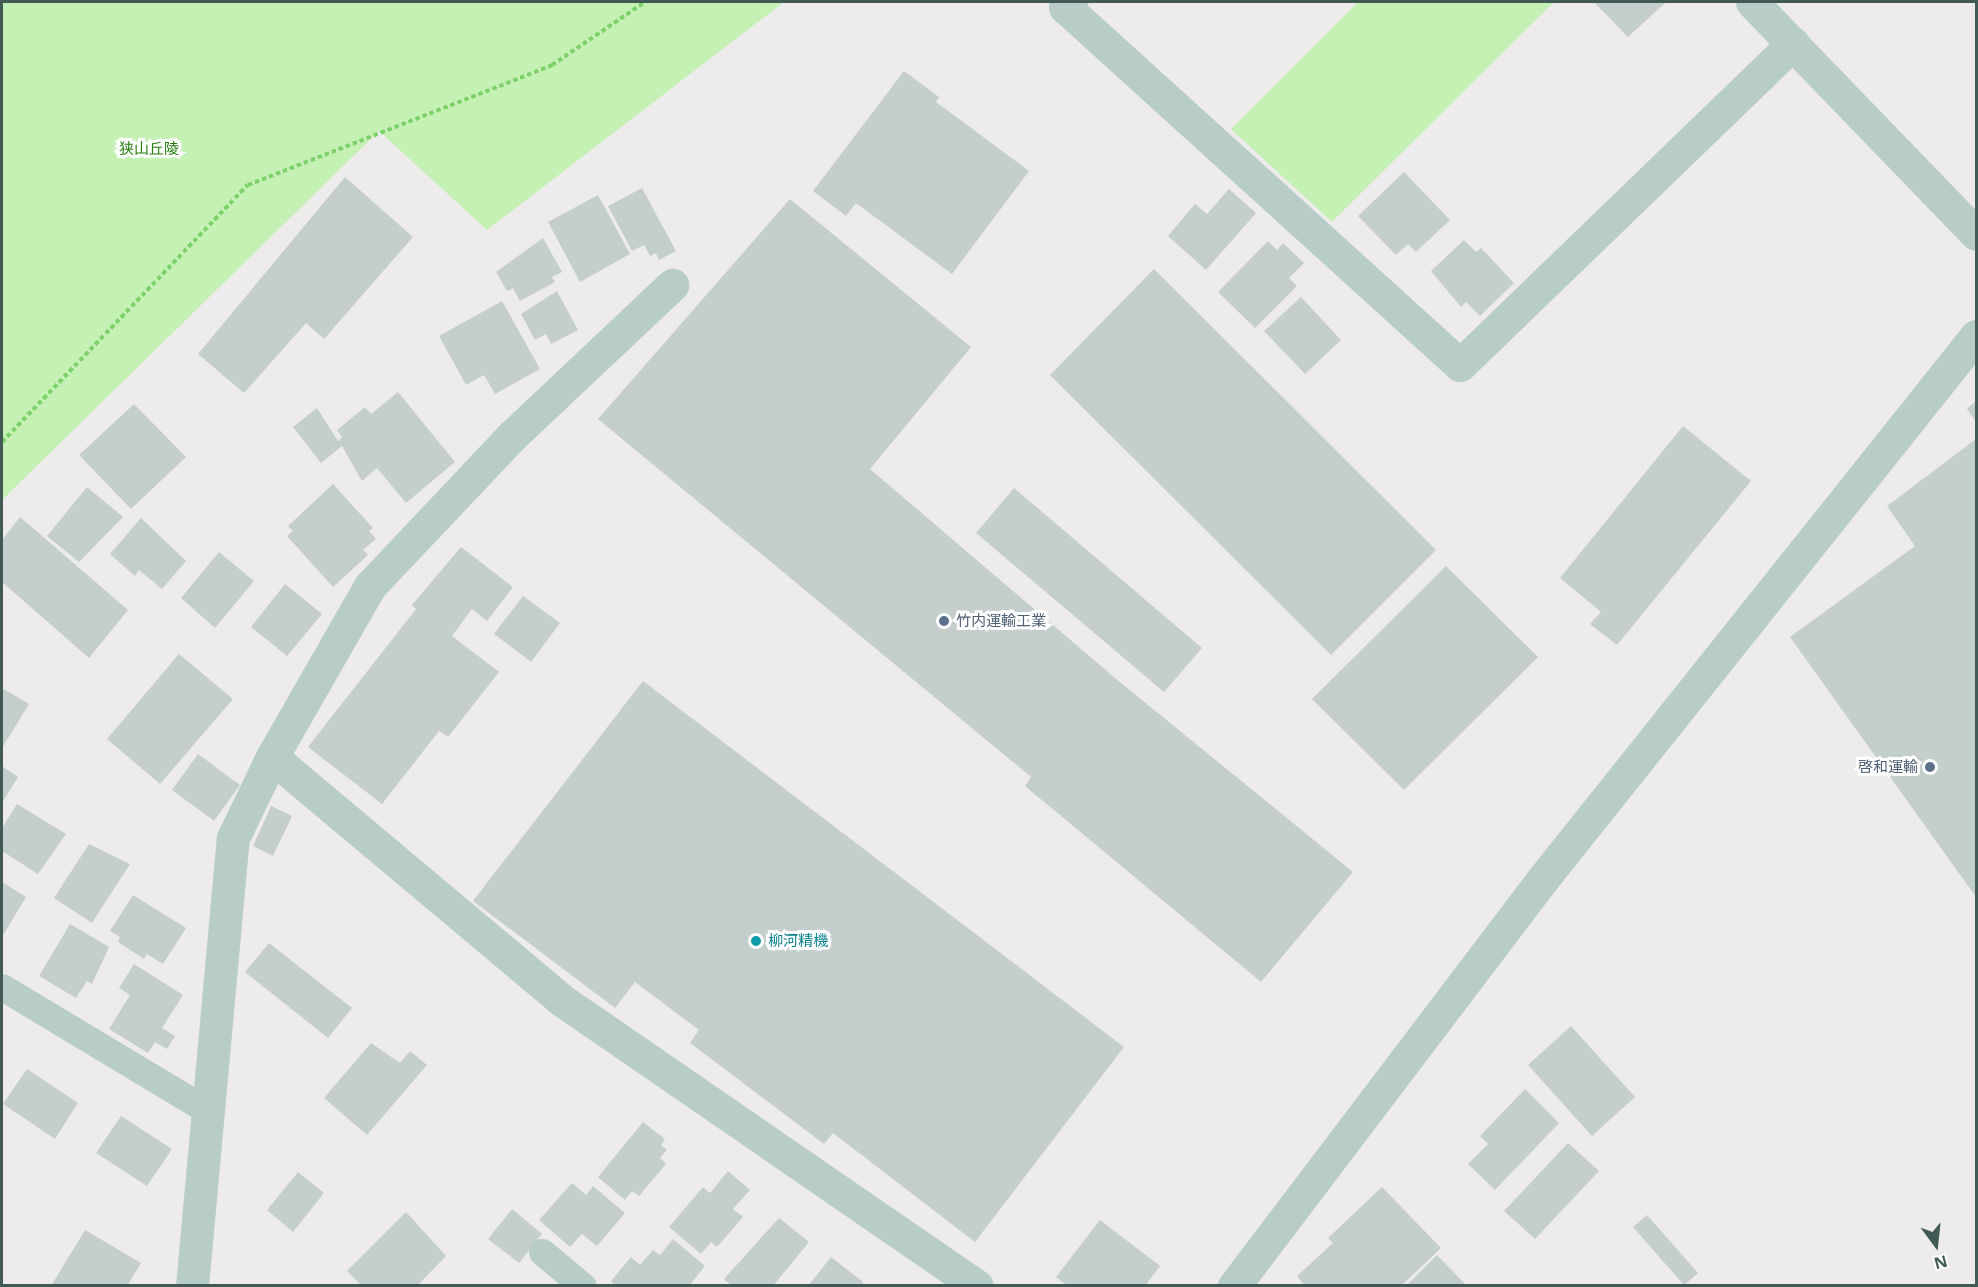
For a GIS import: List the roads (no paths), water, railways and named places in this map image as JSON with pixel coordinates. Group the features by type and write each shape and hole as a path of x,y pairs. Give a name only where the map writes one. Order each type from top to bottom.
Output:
{"street":[{"path":"1071,2 1065,7 1460,365 1792,42"},
{"path":"1752,2 1977,234"},
{"path":"192,1286 233,838 272,757 370,586 513,435 672,285"},
{"path":"1234,1286 1542,880 1977,336"},
{"path":"272,757 560,999 977,1286"}],"lane":[{"path":"2,987 207,1110"},
{"path":"542,1252 583,1286"}],"place":[{"name":"竹内運輸工業","path":"944,621"},
{"name":"啓和運輸","path":"1930,767"},
{"name":"柳河精機","path":"756,941"}],"park label":[{"name":"狭山丘陵","path":"149,149"}]}
